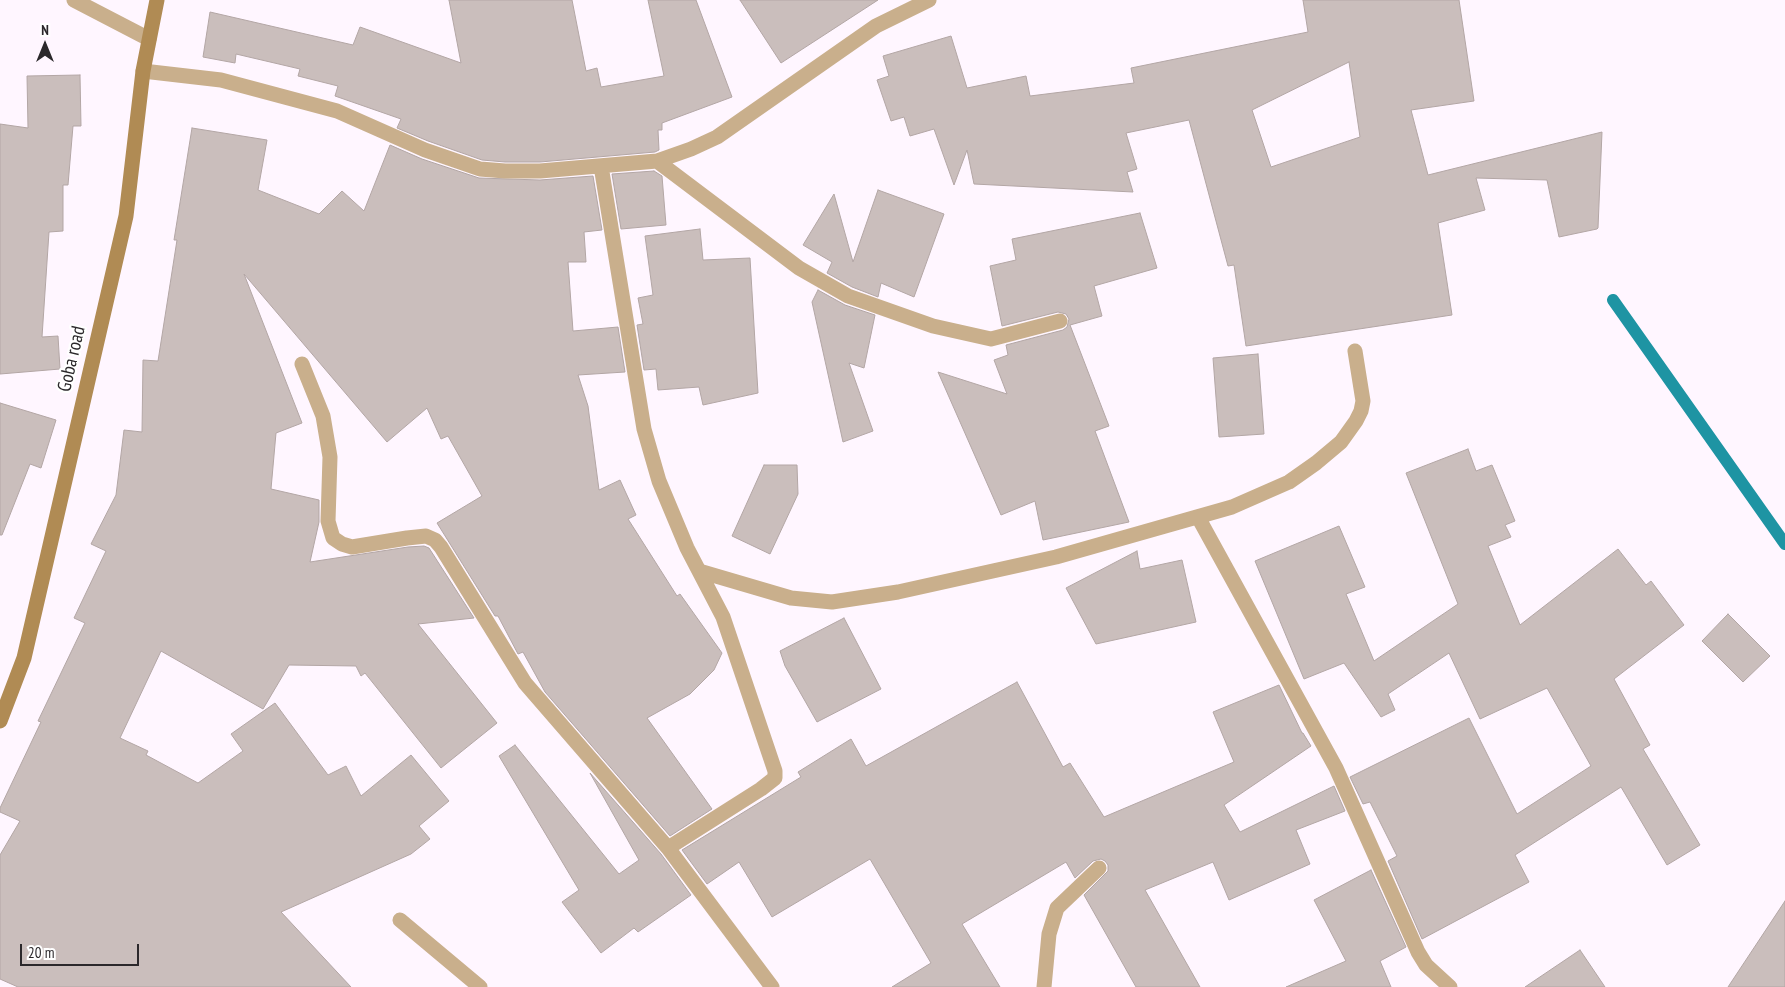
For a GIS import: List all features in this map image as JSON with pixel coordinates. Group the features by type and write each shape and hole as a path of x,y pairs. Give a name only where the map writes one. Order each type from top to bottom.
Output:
{"main road":[{"name":"Goba road","path":"0,721 24,658 126,216 143,71 157,0"}],"street":[{"path":"74,0 149,40"},
{"path":"143,71 221,80 337,111 425,150 480,169 540,171 657,161 717,137 876,26 929,0"},
{"path":"657,161 799,268 848,296 933,326 991,339 1060,321"},
{"path":"601,166 644,429 659,481 687,548 723,617 775,774 775,778 762,789 668,848"},
{"path":"699,571 791,598 832,602 898,592 1056,557 1232,507 1288,482 1316,463 1341,442 1356,421 1363,401 1355,351"},
{"path":"302,364 323,416 330,457 328,521 333,538 342,544 352,547 426,536 435,540 525,684 668,848 772,987"},
{"path":"1198,517 1336,768 1418,952 1426,965 1450,987"},
{"path":"1044,987 1049,934 1057,908 1100,868"},
{"path":"400,920 480,987"}],"building":[{"path":"449,0 572,0 586,71 597,68 601,87 664,76 648,0 696,0 732,97 662,123 662,130 658,130 659,150 655,152 540,162 505,162 482,160 397,128 401,119 335,96 338,86 298,76 300,69 236,54 235,63 203,57 210,12 353,45 360,27 461,63"},
{"path":"740,0 878,0 781,63"},
{"path":"1303,0 1459,0 1474,101 1411,110 1428,175 1602,132 1598,228 1559,237 1547,180 1476,178 1485,210 1438,223 1452,315 1246,346 1234,265 1228,266 1189,120 1126,133 1137,169 1127,172 1133,192 974,184 967,150 954,185 934,129 910,136 904,117 891,121 877,80 889,76 883,56 951,36 967,88 1026,76 1030,96 1134,83 1131,68 1308,32","holes":["1349,62 1360,137 1271,167 1252,110"]},
{"path":"80,75 81,126 73,126 68,185 63,185 63,231 49,232 42,337 58,336 60,369 0,374 0,124 28,128 27,76"},
{"path":"192,128 267,140 258,190 319,214 342,191 364,211 390,145 422,159 479,178 540,180 593,176 602,230 584,232 586,262 568,262 573,331 618,327 625,372 578,375 588,406 599,490 620,480 636,515 628,519 677,596 680,594 722,653 714,670 690,694 647,718 712,809 670,836 545,692 523,652 518,654 498,616 495,616 437,523 482,496 448,436 441,439 427,408 387,442 244,274 302,423 276,433 271,489 319,500 319,522 310,562 408,547 424,546 429,548 474,618 418,624 497,723 441,768 365,673 361,676 356,666 289,665 263,709 161,651 120,738 148,751 146,755 198,783 243,751 231,734 275,703 328,775 346,766 361,796 411,755 449,801 419,826 430,839 411,854 281,912 351,987 18,987 0,979 0,855 20,821 0,812 0,808 41,722 38,721 85,623 74,618 106,551 91,544 116,495 124,430 142,432 143,360 158,361 177,240 174,240"},
{"path":"654,171 662,176 666,225 621,229 612,174"},
{"path":"878,190 944,214 914,297 881,283 878,297 852,287 827,273 832,262 803,245 834,194 853,262"},
{"path":"1140,213 1157,268 1094,286 1102,316 1070,325 1109,426 1095,431 1129,522 1043,540 1035,501 1001,515 938,372 1007,394 994,360 1008,355 1006,345 1063,330 1067,327 1069,319 1066,314 1058,312 1002,326 990,266 1016,260 1012,239"},
{"path":"700,229 703,260 750,258 758,393 703,405 699,387 658,390 656,369 644,370 637,325 643,324 638,298 653,295 645,236"},
{"path":"818,290 845,305 875,315 864,368 849,363 873,431 843,442 812,302"},
{"path":"1258,354 1264,434 1219,437 1213,358"},
{"path":"0,403 56,420 41,468 30,464 2,535 0,535"},
{"path":"1468,449 1476,471 1492,465 1515,521 1505,525 1511,537 1488,546 1520,625 1618,549 1646,585 1651,581 1684,625 1614,679 1650,745 1643,749 1700,845 1667,865 1621,787 1515,855 1529,882 1422,939 1388,861 1397,856 1370,802 1363,804 1350,777 1469,718 1517,814 1591,766 1547,688 1480,719 1449,653 1388,694 1395,710 1381,717 1344,663 1304,679 1255,561 1339,526 1365,587 1346,594 1374,661 1458,604 1406,473"},
{"path":"764,465 797,465 798,494 770,554 732,536"},
{"path":"1137,551 1140,569 1182,560 1196,622 1096,644 1066,588"},
{"path":"1728,614 1770,656 1743,682 1702,641"},
{"path":"844,618 881,689 817,722 785,666 780,651"},
{"path":"1017,682 1063,767 1070,763 1104,817 1234,762 1213,712 1279,685 1302,733 1311,746 1224,805 1240,832 1334,786 1345,811 1296,830 1310,864 1229,900 1213,862 1145,890 1200,987 1136,987 1084,895 1108,871 1108,865 1101,859 1093,861 1075,878 1066,862 962,924 1000,987 892,987 931,963 870,859 772,917 739,862 707,884 682,850 801,777 798,772 851,739 866,766"},
{"path":"515,745 619,874 639,860 590,773 661,854 691,895 638,932 634,928 601,953 562,902 579,890 499,756"},
{"path":"1371,870 1406,947 1380,961 1391,987 1286,987 1346,961 1314,900"},
{"path":"1785,901 1785,987 1728,987"},
{"path":"1580,950 1605,987 1525,987"}],"waterway":[{"path":"1613,300 1785,544"}]}
